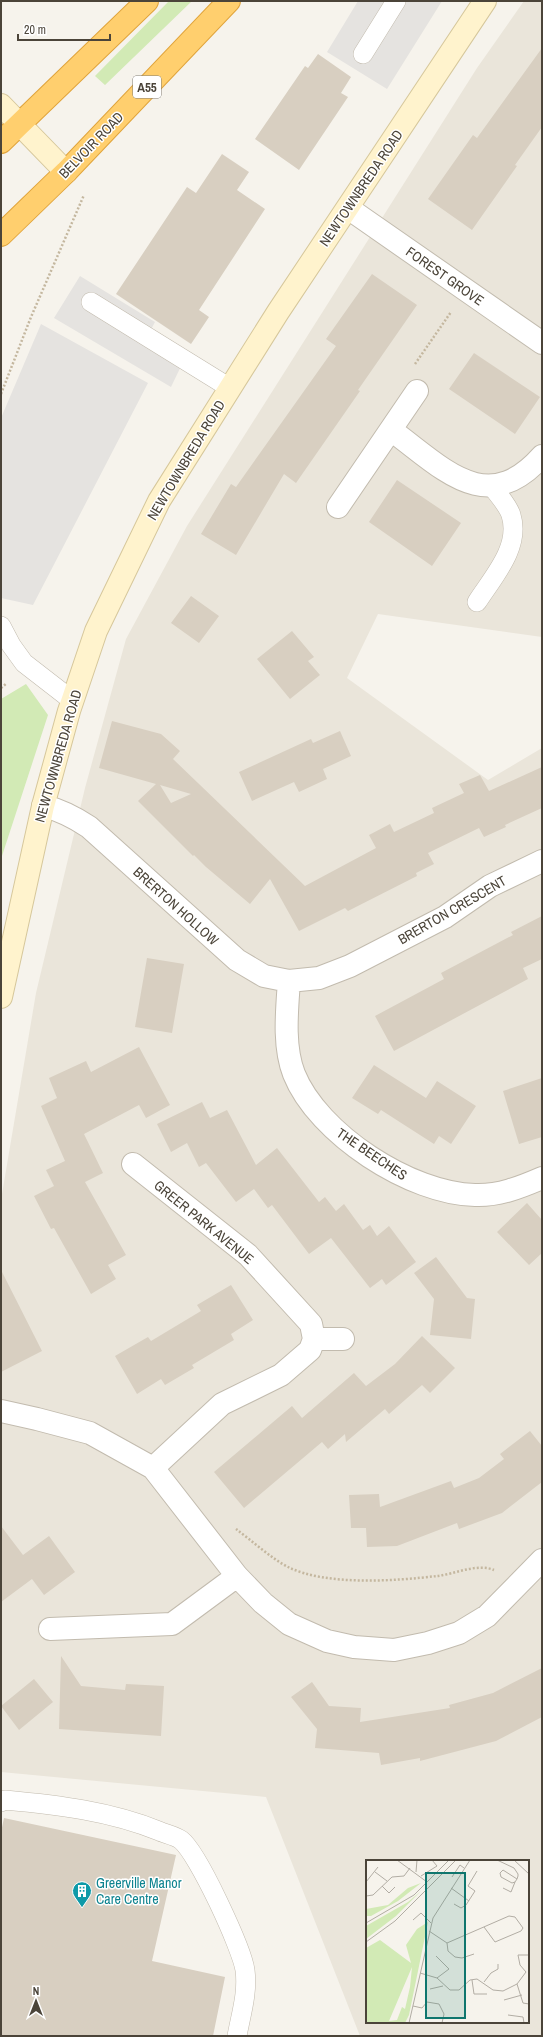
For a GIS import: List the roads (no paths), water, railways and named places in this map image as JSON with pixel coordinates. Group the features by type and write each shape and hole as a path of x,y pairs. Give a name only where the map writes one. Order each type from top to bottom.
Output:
{"highway":[{"path":"1,142 147,1"},
{"name":"BELVOIR ROAD","path":"1,235 66,172 229,1"}],"street":[{"name":"NEWTOWNBREDA ROAD","path":"1,997 43,806 72,701 96,631 159,501 278,312 484,1"},
{"path":"1,105 66,172"},
{"name":"FOREST GROVE","path":"348,208 542,343"},
{"path":"338,506 417,391"},
{"path":"391,430 463,482 482,486 501,486 518,478 542,456"},
{"name":"BRERTON HOLLOW","path":"43,806 58,809 72,816 88,827 237,960 264,976 290,981 318,978"},
{"name":"BRERTON CRESCENT","path":"318,978 350,966 438,920 490,886 542,861"},
{"name":"THE BEECHES","path":"290,981 287,1013 289,1049 294,1072 302,1092 316,1111 340,1135 380,1163 408,1180 444,1191 475,1195 504,1193 542,1178"},
{"name":"GREER PARK AVENUE","path":"133,1164 248,1256 311,1324 314,1339"},
{"path":"153,1468 222,1404 281,1375 310,1350 314,1339 343,1339"},
{"path":"1,1411 90,1433 153,1468 237,1576 263,1603 289,1624 326,1641 354,1647 394,1650 428,1643 459,1633 487,1616 542,1560"},
{"path":"50,1629 172,1624 237,1576"}],"lane":[{"path":"363,54 396,1"},
{"path":"91,302 230,388"},
{"path":"477,602 507,556 513,532 511,514 492,486"},
{"path":"1,626 11,645 24,662 72,701"},
{"path":"1,1802 5,1800 94,1811 146,1826 181,1840 194,1854 220,1904 245,1969 246,1993 237,2036"}],"place":[{"name":"Greerville Manor Care Centre","path":"82,1908"}]}
